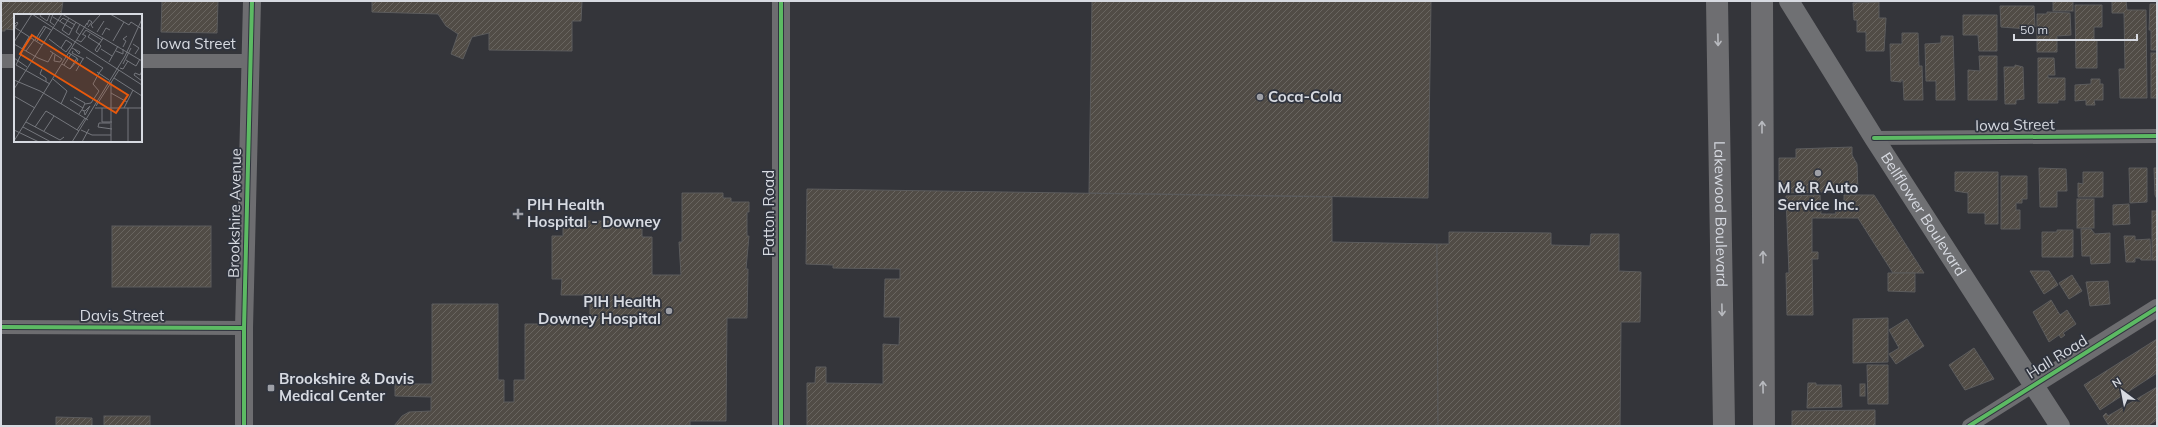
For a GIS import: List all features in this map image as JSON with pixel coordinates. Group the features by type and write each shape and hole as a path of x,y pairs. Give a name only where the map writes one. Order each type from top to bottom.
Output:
{"main road":[{"name":"Lakewood Boulevard","path":"1717,1 1724,426"},
{"path":"1762,1 1764,426"},
{"name":"Bellflower Boulevard","path":"1789,1 1874,138 2060,426"}],"street":[{"name":"Brookshire Avenue","path":"244,426 244,328 252,1"},
{"name":"Patton Road","path":"781,1 781,426"},
{"path":"1,61 14,61"},
{"name":"Iowa Street","path":"142,61 251,61"},
{"name":"Iowa Street","path":"1874,138 2157,136"},
{"name":"Hall Road","path":"1969,426 2157,308"},
{"name":"Davis Street","path":"1,328 244,328"}],"building":[{"path":"1,1 63,1 61,14 14,14 14,30 5,29 5,31 1,31"},
{"path":"162,1 218,1 217,33 161,32"},
{"path":"372,1 582,1 581,21 572,21 572,51 489,50 489,33 472,37 463,59 451,54 458,34 446,26 438,14 372,12"},
{"name":"Coca-Cola","path":"1092,1 1431,1 1428,198 1089,193"},
{"path":"2053,1 2073,1 2073,11 2053,11"},
{"path":"2112,1 2126,1 2127,10 2146,10 2147,98 2120,98 2119,69 2125,69 2124,13 2112,13"},
{"path":"1879,2 1879,18 1886,18 1884,51 1866,51 1866,32 1857,32 1857,20 1854,20 1853,3"},
{"path":"2150,4 2157,4 2157,50 2151,50 2151,30 2149,30"},
{"path":"2075,5 2102,5 2102,27 2094,27 2094,40 2097,40 2097,68 2076,68"},
{"path":"2000,6 2034,6 2035,27 2028,27 2028,29 2001,27"},
{"path":"2047,12 2070,13 2071,35 2057,36 2057,52 2037,52 2037,14 2047,14"},
{"path":"1963,15 1997,15 1997,51 1979,51 1978,35 1963,35"},
{"path":"1902,33 1918,33 1919,66 1922,66 1923,100 1904,100 1903,80 1901,80 1901,82 1891,81 1890,44 1902,44"},
{"path":"1941,36 1953,36 1955,100 1936,100 1936,81 1926,81 1925,44 1941,43"},
{"path":"2151,53 2157,53 2157,98 2151,98"},
{"path":"1979,56 1997,56 1997,100 1968,100 1968,70 1980,71"},
{"path":"2038,58 2054,58 2055,75 2048,75 2048,78 2065,78 2065,100 2058,100 2058,103 2038,103"},
{"path":"2015,65 2023,67 2024,99 2016,100 2016,104 2005,104 2004,67 2015,67"},
{"path":"2091,79 2100,79 2100,84 2103,84 2103,100 2094,100 2095,105 2086,105 2086,100 2075,101 2075,85 2091,84"},
{"name":"M & R Auto Service Inc.","path":"1852,147 1852,155 1857,164 1858,191 1783,193 1783,183 1779,183 1779,158 1796,158 1796,149"},
{"path":"2039,168 2066,169 2067,191 2057,191 2057,207 2040,207"},
{"path":"2129,168 2147,168 2147,202 2130,203"},
{"path":"2154,168 2157,168 2157,199 2155,195"},
{"path":"1955,172 1998,172 1998,224 1985,224 1985,213 1968,213 1968,193 1955,191"},
{"path":"2083,172 2103,172 2103,197 2078,197 2078,183 2083,184"},
{"path":"2001,176 2027,176 2027,199 2022,199 2022,203 2016,203 2016,210 2020,210 2020,229 2001,229"},
{"path":"807,189 1332,197 1332,242 1437,244 1438,426 807,426 807,383 815,383 816,367 826,367 826,383 883,384 883,344 899,345 900,317 884,317 885,279 900,279 900,269 833,268 833,265 806,264"},
{"name":"PIH Health Downey Hospital","path":"682,193 723,193 723,198 731,198 731,202 749,202 749,212 747,212 747,236 749,236 746,269 748,269 747,318 727,318 726,421 690,421 690,426 394,426 402,416 409,412 431,411 431,397 395,396 395,384 432,384 432,304 498,304 498,380 504,380 504,402 514,402 514,380 525,380 525,324 590,324 590,295 561,295 562,279 552,279 552,236 563,236 563,221 642,221 642,237 652,237 652,275 681,275 679,242 682,242"},
{"path":"1820,195 1821,214 1836,214 1835,207 1844,207 1844,195 1874,195 1924,273 1893,273 1858,218 1812,218 1812,252 1818,252 1818,259 1812,259 1813,315 1787,315 1786,273 1789,273 1786,196"},
{"path":"2077,199 2094,199 2094,228 2077,228"},
{"path":"2129,204 2130,224 2113,225 2113,205"},
{"path":"2152,211 2157,211 2157,260 2152,260"},
{"path":"112,226 211,226 211,287 112,287"},
{"path":"2081,229 2091,229 2095,234 2110,233 2110,263 2091,264 2090,256 2082,256"},
{"path":"2057,230 2073,230 2073,257 2042,257 2042,232 2057,232"},
{"path":"1449,232 1551,233 1551,245 1590,246 1591,234 1619,234 1619,271 1641,272 1640,322 1621,322 1620,426 1438,426 1437,244 1449,244"},
{"path":"2124,236 2135,236 2135,240 2150,239 2151,260 2141,260 2140,258 2135,258 2135,262 2126,262"},
{"path":"2030,271 2049,271 2058,285 2044,294"},
{"path":"1888,273 1915,273 1915,292 1888,291"},
{"path":"2072,275 2082,291 2069,299 2059,283"},
{"path":"2108,281 2110,304 2090,306 2086,282"},
{"path":"2051,300 2060,315 2067,310 2076,324 2063,333 2065,335 2061,338 2059,335 2049,342 2033,312"},
{"path":"1888,318 1888,362 1853,363 1853,319"},
{"path":"1907,319 1924,346 1896,364 1889,354 1899,348 1889,330"},
{"path":"2157,339 2157,373 2100,410 2084,385"},
{"path":"1974,348 1994,379 1965,390 1949,365"},
{"path":"1867,365 1888,365 1888,404 1868,404"},
{"path":"1808,383 1816,383 1816,385 1841,385 1842,407 1807,408"},
{"path":"1860,384 1865,384 1865,396 1860,396"},
{"path":"2157,387 2157,420 2147,426 2109,426 2103,416 2106,413 2108,416"},
{"path":"1875,410 1875,426 1792,426 1792,411"},
{"path":"104,416 150,416 150,426 104,426"},
{"path":"56,417 92,418 92,426 56,426"}],"cycle path":[{"path":"244,426 244,328 252,1"},
{"path":"781,1 781,426"},
{"path":"1874,138 2157,136"},
{"path":"1969,426 2157,308"},
{"path":"1,327 244,328"}],"place":[{"name":"Coca-Cola","path":"1260,97"},
{"name":"M & R Auto Service Inc.","path":"1818,173"},
{"name":"PIH Health Hospital - Downey","path":"518,214"},
{"name":"PIH Health Downey Hospital","path":"669,311"},
{"name":"Brookshire & Davis Medical Center","path":"271,388"}]}
